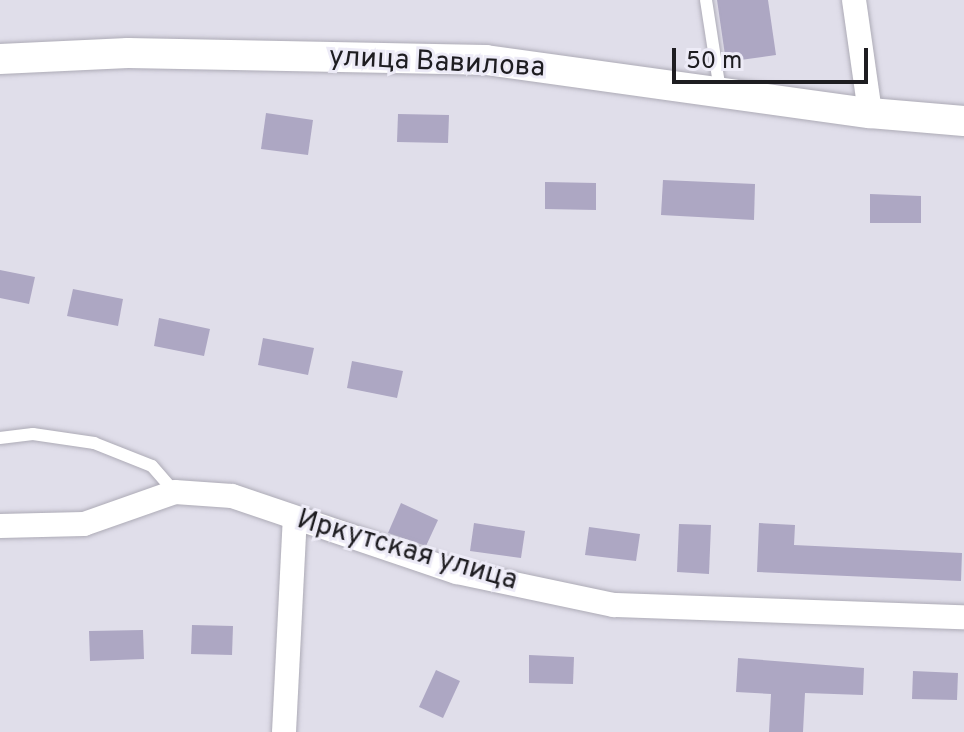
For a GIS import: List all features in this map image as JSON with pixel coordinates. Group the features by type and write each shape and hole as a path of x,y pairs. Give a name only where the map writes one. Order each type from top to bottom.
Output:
{"street":[{"path":"854,0 870,113"},
{"name":"улица Вавилова","path":"0,59 128,53 486,60 870,113 964,121"},
{"name":"Иркутская улица","path":"0,526 84,524 175,492 232,496 457,572 614,605 964,617"},
{"path":"284,732 295,518"}],"lane":[{"path":"706,0 720,93"},
{"path":"0,438 33,434 94,443 152,466 175,492"}],"building":[{"path":"717,0 768,0 776,55 726,62"},
{"path":"266,113 313,120 308,155 261,149"},
{"path":"398,114 449,115 448,143 397,142"},
{"path":"663,180 755,184 754,220 661,215"},
{"path":"545,182 596,183 596,210 545,209"},
{"path":"870,194 921,196 921,223 870,223"},
{"path":"0,270 35,277 29,304 0,298"},
{"path":"73,289 123,299 118,326 67,316"},
{"path":"159,318 210,329 204,356 154,346"},
{"path":"263,338 314,348 308,375 258,365"},
{"path":"352,361 403,371 397,398 347,388"},
{"path":"401,503 438,520 426,546 388,533"},
{"path":"474,523 525,531 521,558 470,551"},
{"path":"759,523 795,525 794,545 962,553 961,581 757,572"},
{"path":"679,524 711,525 709,574 677,572"},
{"path":"589,527 640,534 636,561 585,555"},
{"path":"192,625 233,626 232,655 191,654"},
{"path":"143,630 144,659 90,661 89,631"},
{"path":"529,655 574,657 573,684 529,683"},
{"path":"738,658 864,668 863,695 805,693 803,732 769,732 771,694 736,692"},
{"path":"436,670 460,681 443,718 419,707"},
{"path":"913,671 958,673 957,700 912,699"}]}
